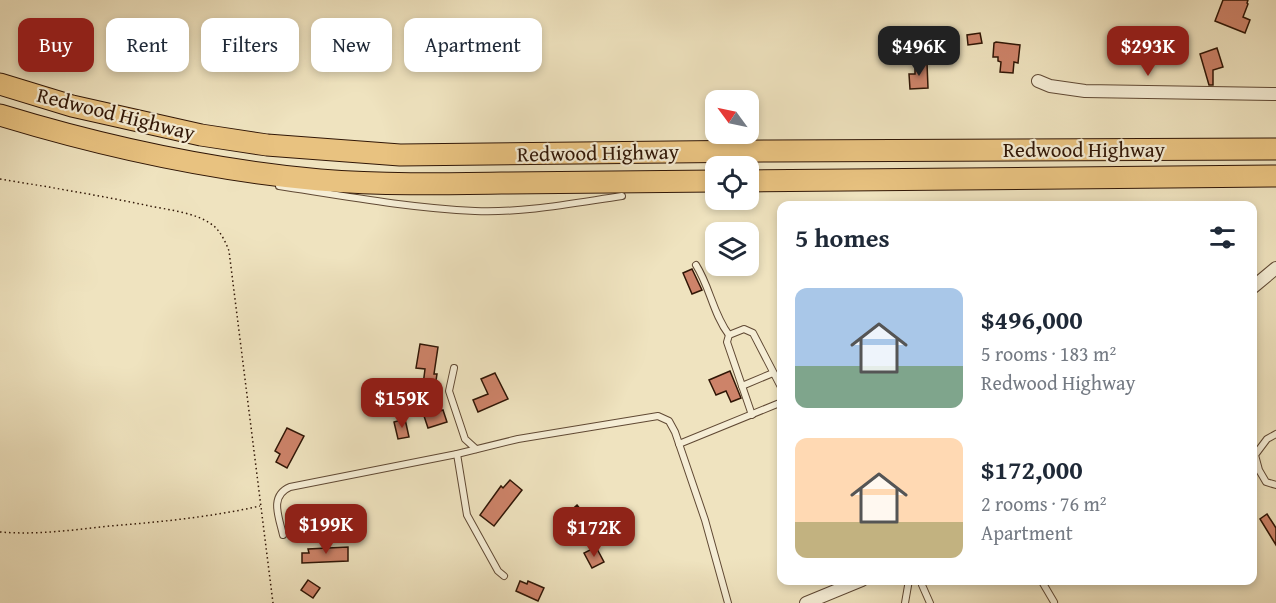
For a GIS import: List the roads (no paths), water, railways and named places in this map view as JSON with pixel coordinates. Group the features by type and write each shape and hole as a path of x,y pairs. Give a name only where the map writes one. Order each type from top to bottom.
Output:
{"highway":[{"name":"Redwood Highway","path":"0,84 72,106 201,135 267,145 400,155 1276,149"},
{"name":"Redwood Highway","path":"0,115 72,136 190,162 299,177 380,183 705,181"},
{"path":"190,162 269,184"},
{"name":"Redwood Highway","path":"759,181 1276,176"},
{"path":"759,185 841,180"},
{"path":"622,196 705,190"}],"street":[{"path":"1038,81 1050,86 1085,91 1276,94"},
{"path":"1257,284 1276,268"},
{"path":"806,603 850,585"}],"lane":[{"path":"269,184 374,201 475,211 527,209 622,196"},
{"path":"696,265 704,279 721,324 729,335"},
{"path":"729,335 744,329 753,333 777,380"},
{"path":"729,335 727,342 752,415"},
{"path":"454,368 449,391 465,439 476,449"},
{"path":"742,386 773,373"},
{"path":"679,444 777,404"},
{"path":"283,535 277,503 284,489 457,454 518,439 658,416 669,421 679,444 705,520 728,603"},
{"path":"1257,453 1268,439 1276,434"},
{"path":"457,454 467,515 498,571 504,576"},
{"path":"1257,462 1266,482 1276,485"},
{"path":"904,603 908,585"},
{"path":"922,585 930,603"},
{"path":"1044,585 1053,602"}]}
